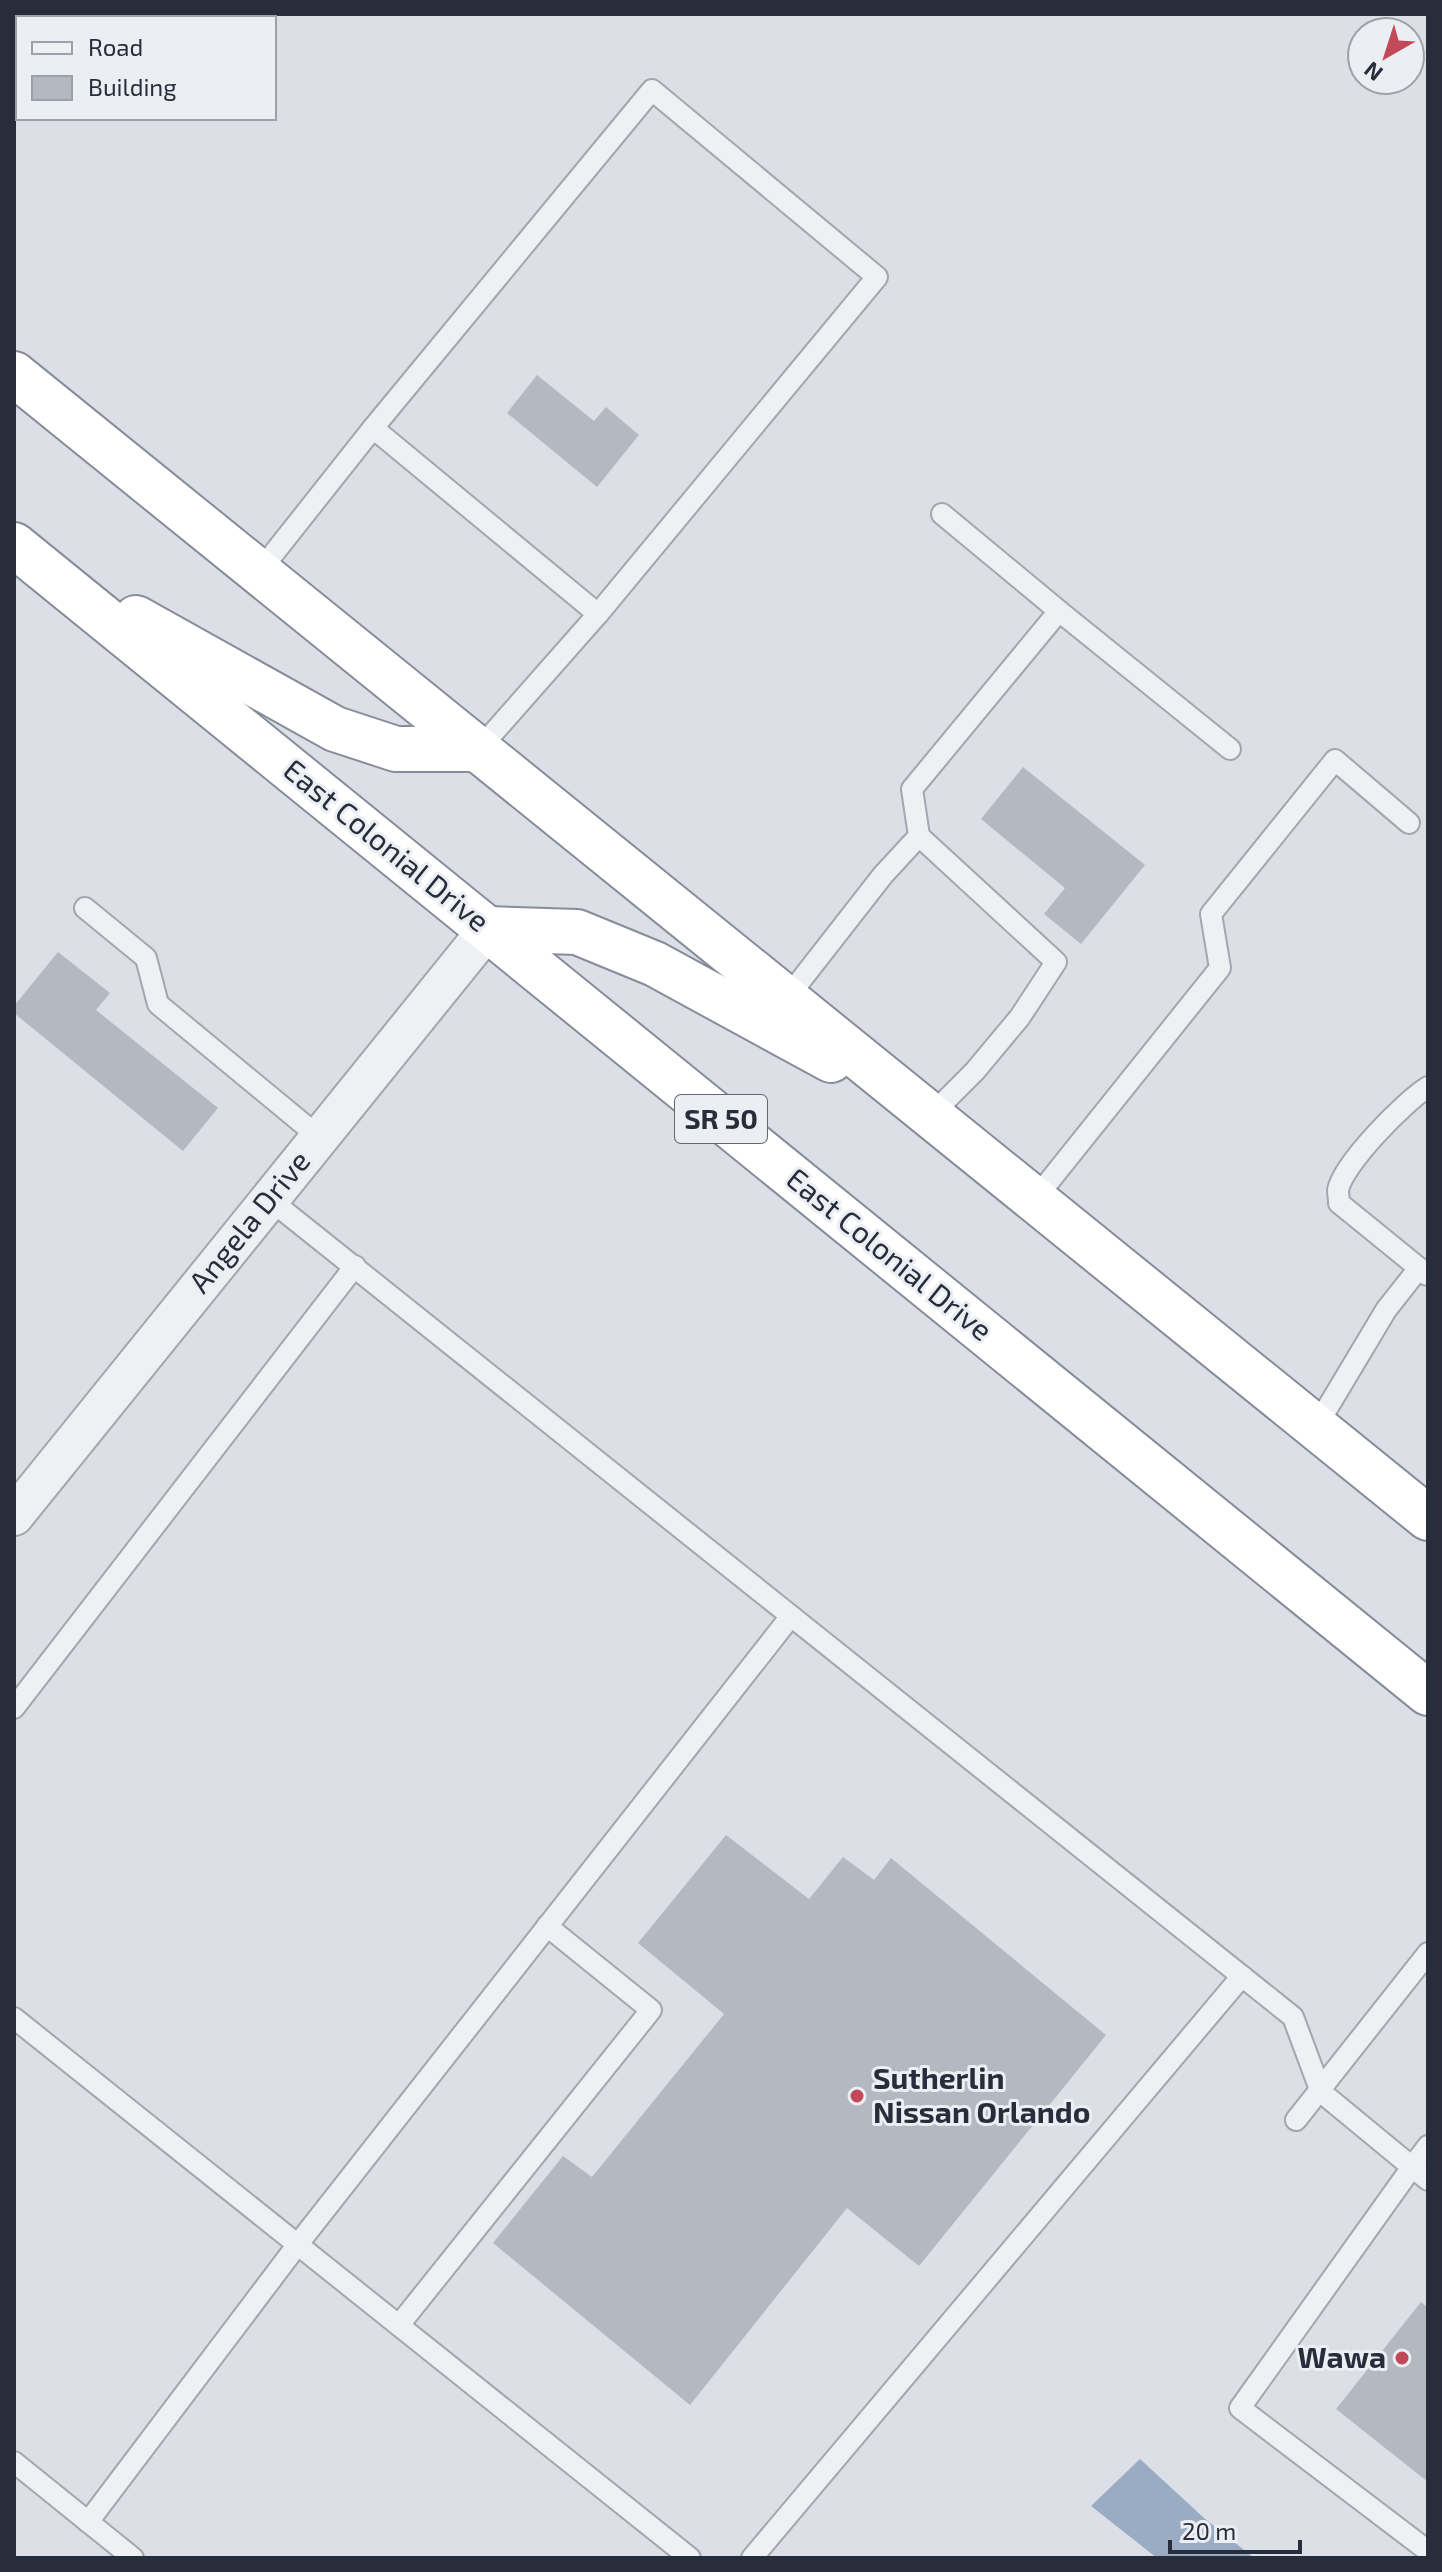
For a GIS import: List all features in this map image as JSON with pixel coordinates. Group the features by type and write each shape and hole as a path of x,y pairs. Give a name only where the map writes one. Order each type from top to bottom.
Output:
{"highway":[{"path":"14,374 1428,1518"},
{"path":"22,552 335,729 396,749 479,749"},
{"name":"East Colonial Drive","path":"22,552 1428,1693"},
{"path":"488,929 577,932 655,964 931,1115"}],"street":[{"name":"Angela Drive","path":"14,1516 488,929"}],"lane":[{"path":"259,572 373,428 652,90 877,277 598,614 479,749"},
{"path":"373,428 598,614"},
{"path":"942,514 1230,749"},
{"path":"931,1115 975,1071 1020,1017 1056,962 919,836 912,789 1059,611"},
{"path":"1035,1199 1220,968 1211,914 1335,760 1409,823"},
{"path":"787,998 883,875 919,836"},
{"path":"85,908 146,958 158,1004 319,1137"},
{"path":"1316,1427 1386,1310 1423,1272 1339,1203 1338,1188 1362,1149 1416,1094 1428,1087"},
{"path":"269,1199 1293,2017 1321,2092 1420,2173"},
{"path":"14,1708 355,1266"},
{"path":"88,2522 298,2244 791,1616"},
{"path":"399,2325 651,2010 547,1926"},
{"path":"1296,2120 1428,1953"},
{"path":"752,2558 1242,1976"},
{"path":"14,2018 690,2558"},
{"path":"1428,2146 1420,2173 1240,2408 1428,2551"},
{"path":"14,2462 133,2558"}],"water":[{"path":"1140,2459 1204,2518 1254,2558 1157,2558 1091,2506"}],"building":[{"path":"537,375 594,421 606,407 639,435 597,487 507,413"},
{"path":"1023,767 1145,865 1081,944 1044,914 1065,888 981,819"},
{"path":"58,952 110,993 96,1010 218,1108 183,1151 14,1013 14,1006"},
{"name":"Sutherlin Nissan Orlando","path":"726,1835 809,1899 843,1857 874,1880 891,1858 1106,2035 919,2266 847,2208 690,2405 493,2243 563,2156 592,2177 724,2014 638,1943"},
{"name":"Wawa","path":"1421,2302 1428,2308 1428,2482 1336,2409"}],"place":[{"name":"Sutherlin Nissan Orlando","path":"857,2096"},
{"name":"Wawa","path":"1402,2358"}]}
